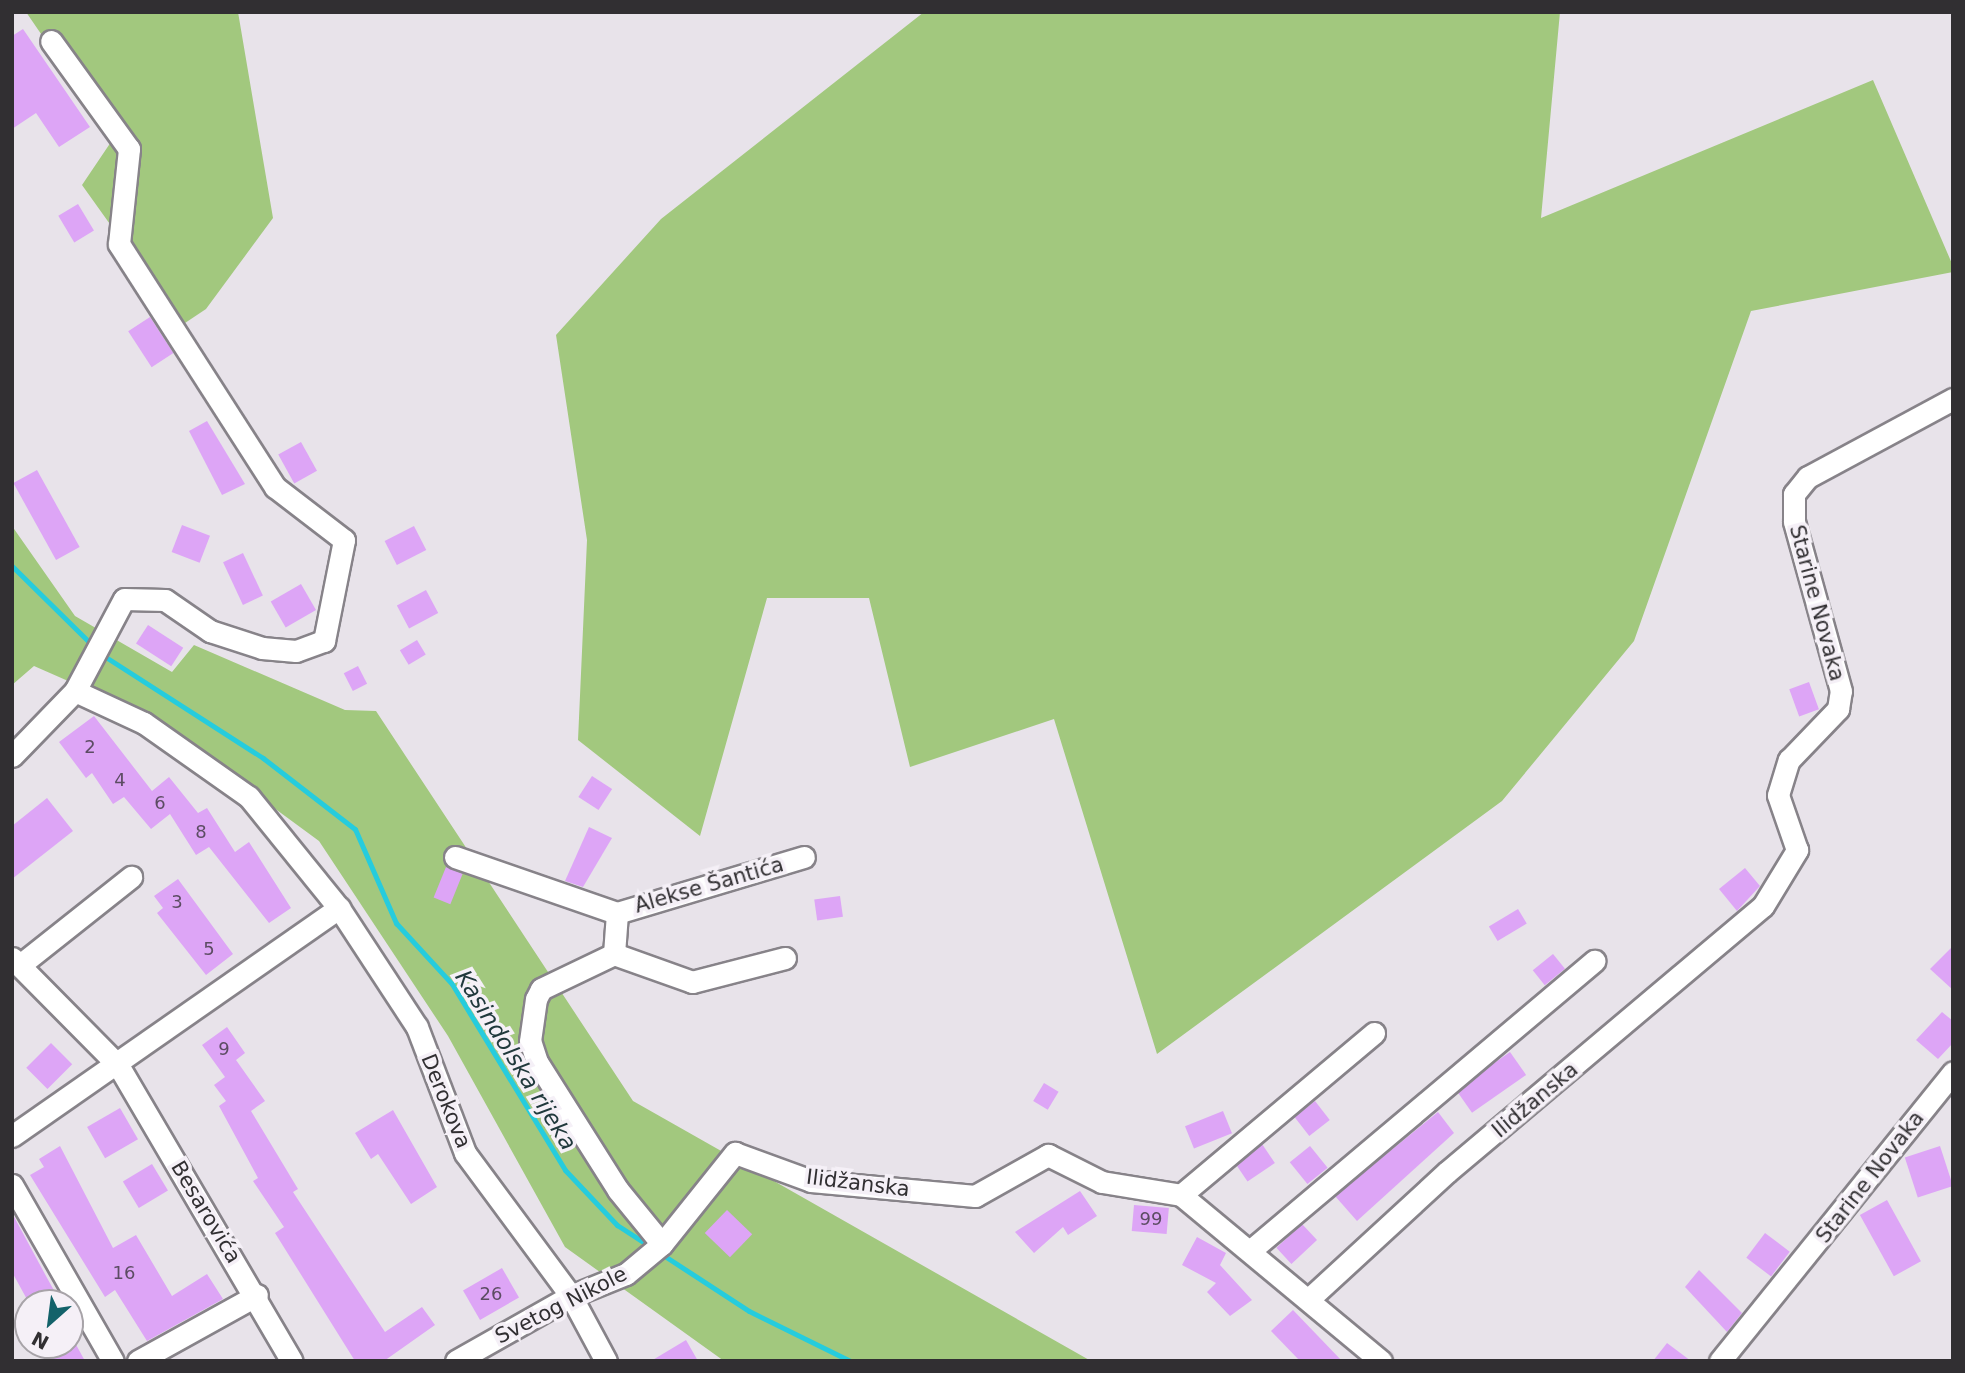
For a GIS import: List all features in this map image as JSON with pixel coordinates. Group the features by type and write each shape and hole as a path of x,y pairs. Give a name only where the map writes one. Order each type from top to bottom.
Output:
{"street":[{"path":"12,756 75,691 124,599 165,600 210,631 262,648 296,651 324,641 344,540 275,488 119,244 129,149 51,41"},
{"name":"Starine Novaka","path":"1763,906 1797,850 1779,795 1789,760 1838,709 1841,691 1794,521 1794,494 1808,477 1953,399"},
{"name":"Derokova","path":"75,691 144,723 249,797 339,908 417,1027 465,1153 571,1296 606,1361"},
{"name":"Alekse Šantića","path":"455,857 617,912 804,857"},
{"name":"Besarovića","path":"131,877 16,962 118,1065 257,1295 292,1361"},
{"name":"Ilidžanska","path":"1310,1298 1447,1172 1763,906"},
{"path":"12,1136 118,1065 339,908"},
{"path":"614,954 617,912"},
{"path":"662,1244 548,1082 530,1041 541,989 614,954 692,982 785,958"},
{"path":"1251,1250 1594,961"},
{"path":"1181,1195 1374,1033"},
{"name":"Starine Novaka","path":"1720,1361 1814,1249 1953,1072"},
{"name":"Ilidžanska","path":"662,1244 734,1153 811,1181 975,1196 1048,1155 1102,1182 1181,1195 1310,1298 1381,1361"},
{"path":"12,1185 113,1361"},
{"name":"Svetog Nikole","path":"456,1361 571,1296 626,1274 662,1244"},
{"path":"138,1361 257,1295"}],"green space":[{"path":"26,12 238,12 273,218 206,309 182,325 82,185 113,139"},
{"path":"924,12 1560,12 1541,218 1873,80 1953,266 1953,272 1751,311 1634,641 1502,801 1157,1054 1054,719 910,767 869,598 767,598 700,836 578,740 587,540 556,335 661,219"},
{"path":"12,526 75,616 172,672 194,645 345,710 376,711 633,1101 1091,1361 724,1361 565,1247 448,1036 319,841 150,717 34,666 12,685"}],"building":[{"path":"23,29 90,127 59,147 36,113 12,129 12,36"},
{"path":"78,204 94,231 74,242 58,216"},
{"path":"150,317 173,353 152,367 128,331"},
{"path":"207,421 245,484 222,495 189,431"},
{"path":"301,442 317,471 294,483 278,455"},
{"path":"37,470 80,547 56,560 13,483"},
{"path":"182,525 210,536 200,563 172,552"},
{"path":"414,526 426,550 397,565 385,541"},
{"path":"243,553 263,596 243,605 223,562"},
{"path":"301,584 316,610 286,627 271,602"},
{"path":"426,590 438,613 409,628 397,605"},
{"path":"148,625 183,648 171,666 136,643"},
{"path":"417,640 426,655 409,665 400,650"},
{"path":"358,666 367,684 353,691 344,673"},
{"path":"1809,682 1819,709 1799,716 1789,689"},
{"path":"94,716 152,791 169,777 198,813 207,808 235,852 249,842 291,908 269,923 209,847 196,855 170,814 151,829 124,797 113,804 92,773 86,778 59,742"},
{"path":"592,776 612,789 599,810 578,797"},
{"path":"47,798 73,831 12,879 12,826"},
{"path":"589,827 612,838 583,887 565,881"},
{"path":"446,867 463,874 450,904 434,898"},
{"path":"1745,868 1760,886 1737,911 1719,889"},
{"path":"178,879 233,954 206,975 157,913 163,908 154,896"},
{"path":"840,896 843,917 817,920 814,900"},
{"path":"1518,909 1527,924 1498,941 1489,927"},
{"path":"1953,946 1953,990 1930,969"},
{"path":"1553,954 1565,969 1545,985 1533,970"},
{"path":"1942,1012 1953,1021 1953,1043 1938,1059 1916,1040"},
{"path":"227,1027 245,1053 236,1060 265,1101 251,1111 298,1189 293,1192 385,1332 422,1307 435,1325 384,1361 355,1361 275,1233 284,1227 253,1181 258,1178 219,1106 226,1101 214,1085 225,1077 202,1045"},
{"path":"51,1043 72,1064 47,1089 26,1068"},
{"path":"1510,1052 1526,1075 1472,1113 1456,1090"},
{"path":"1044,1083 1059,1092 1048,1110 1033,1101"},
{"path":"1315,1101 1330,1120 1309,1136 1295,1117"},
{"path":"120,1108 138,1139 105,1158 87,1127"},
{"path":"393,1110 437,1187 411,1204 378,1154 371,1159 355,1133"},
{"path":"1223,1111 1232,1133 1194,1149 1185,1126"},
{"path":"1438,1112 1454,1133 1357,1221 1335,1196"},
{"path":"1262,1144 1275,1163 1248,1182 1235,1162"},
{"path":"60,1146 113,1248 136,1235 172,1296 207,1274 223,1299 147,1341 115,1290 105,1297 30,1175 44,1167 39,1159"},
{"path":"1310,1146 1328,1168 1307,1184 1290,1162"},
{"path":"1940,1146 1953,1186 1918,1197 1905,1157"},
{"path":"152,1164 168,1191 139,1208 123,1182"},
{"path":"1080,1191 1097,1216 1068,1235 1063,1227 1034,1253 1015,1232"},
{"path":"1887,1200 1921,1261 1894,1276 1860,1215"},
{"path":"1134,1205 1169,1208 1167,1234 1132,1231"},
{"path":"727,1210 752,1234 730,1257 705,1233"},
{"path":"12,1213 53,1289 21,1289 12,1272"},
{"path":"1302,1224 1317,1240 1291,1264 1276,1248"},
{"path":"1765,1233 1790,1252 1771,1276 1746,1258"},
{"path":"1197,1237 1226,1253 1220,1265 1252,1300 1230,1316 1207,1292 1216,1283 1182,1265"},
{"path":"502,1268 519,1297 480,1320 463,1290"},
{"path":"1699,1270 1742,1313 1727,1332 1685,1287"},
{"path":"1293,1310 1342,1361 1300,1361 1271,1331"},
{"path":"686,1340 698,1361 651,1361"},
{"path":"1667,1343 1691,1361 1653,1361"},
{"path":"84,1359 85,1361 39,1361"}],"waterway":[{"name":"Kasindolska rijeka","path":"12,566 94,647"},
{"name":"Kasindolska rijeka","path":"101,654 263,758 355,829 396,923 452,984 565,1170 617,1225 649,1246"},
{"name":"Kasindolska rijeka","path":"660,1253 749,1311 850,1361"}]}
